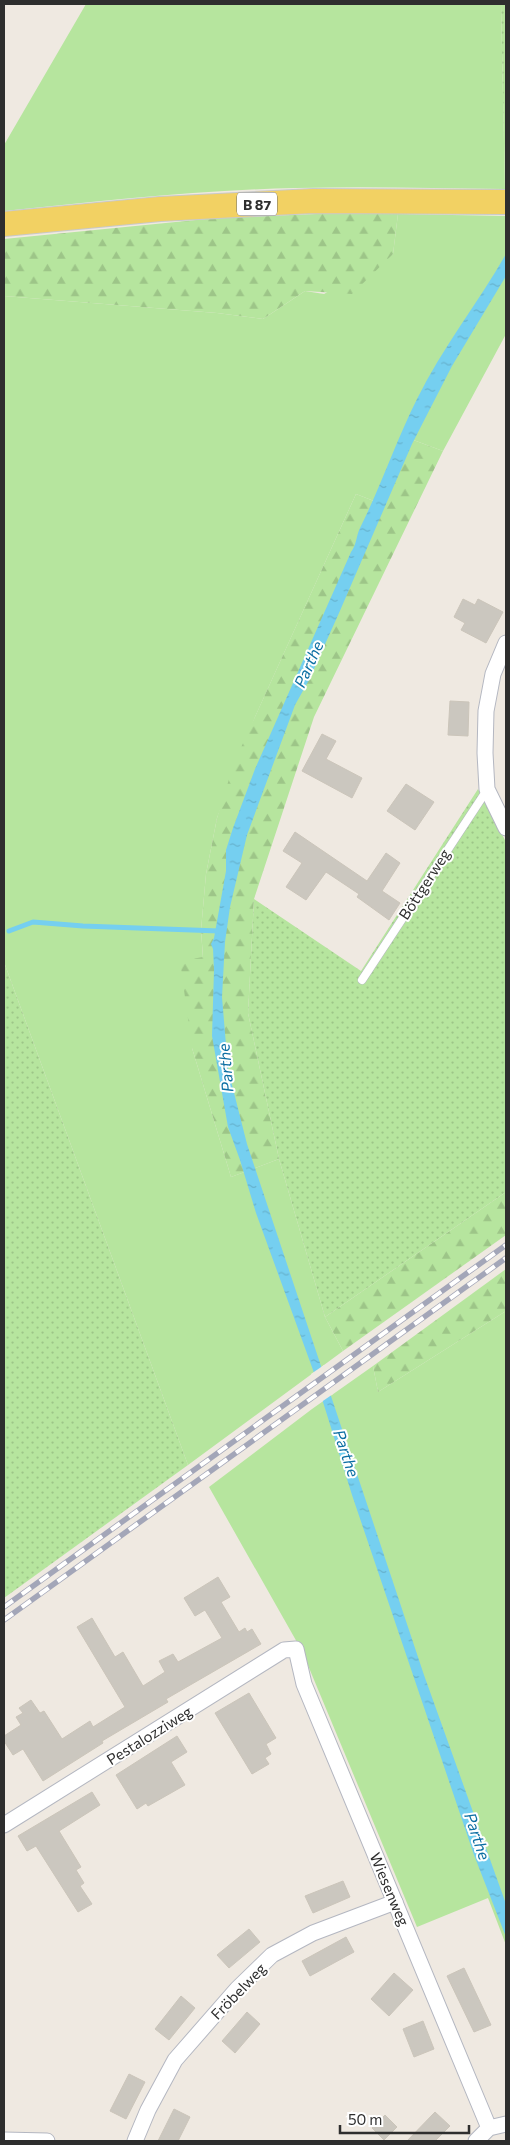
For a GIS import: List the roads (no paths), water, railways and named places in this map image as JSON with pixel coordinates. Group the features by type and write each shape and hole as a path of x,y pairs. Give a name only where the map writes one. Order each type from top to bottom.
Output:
{"main road":[{"name":"B 87","path":"4,224 160,209 313,201 506,202"}],"street":[{"path":"506,644 493,674 486,711 487,789 506,828"},
{"name":"Pestalozziweg","path":"4,1826 284,1650 296,1649"},
{"name":"Wiesenweg","path":"296,1649 304,1684 489,2128"},
{"name":"Fröbelweg","path":"135,2141 148,2110 175,2060 237,1989 272,1955 313,1933 395,1902"},
{"path":"476,2141 489,2128 506,2124"},
{"path":"4,2140 47,2141"}],"lane":[{"name":"Böttgerweg","path":"362,980 487,789"}],"water":[{"name":"Parthe","path":"506,254 506,276 452,366 412,444 309,680 295,705 247,835 230,907 225,942 222,997 228,1069 247,1144 424,1675 506,1904 506,1937 474,1855 352,1495 313,1370 256,1213 228,1127 212,1036 214,970 211,944 214,938 226,871 226,850 255,769 417,399"}],"waterway":[{"path":"9,931 33,922 83,926 219,931"}],"railway":[{"path":"4,1607 506,1245"},
{"path":"4,1620 506,1258"}]}
